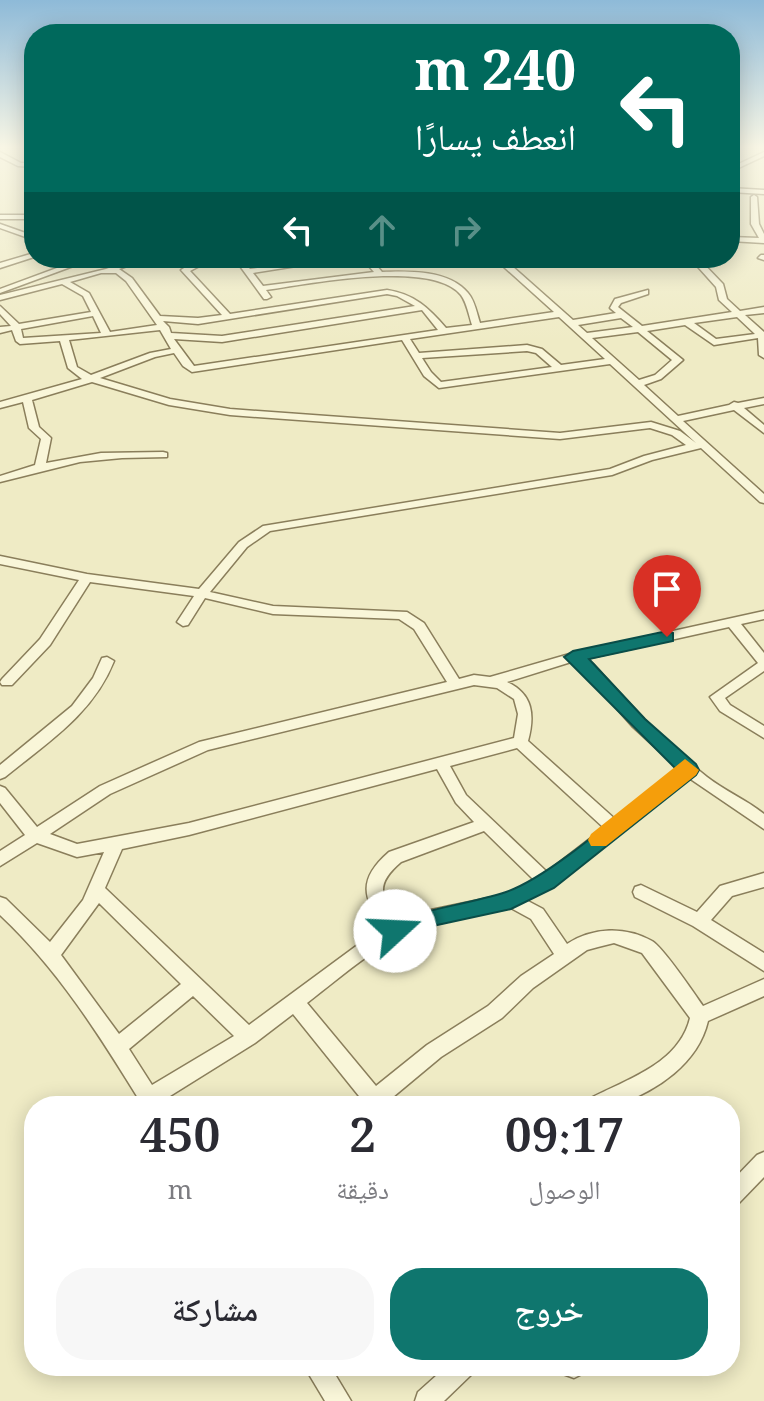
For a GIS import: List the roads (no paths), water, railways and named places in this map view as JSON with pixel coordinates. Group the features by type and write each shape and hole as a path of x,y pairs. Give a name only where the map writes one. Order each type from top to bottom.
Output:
{"street":[{"path":"760,214 755,224 764,241"},
{"path":"0,217 24,217"},
{"path":"0,226 24,234"},
{"path":"740,240 764,241"},
{"path":"0,256 14,261"},
{"path":"0,266 24,258"},
{"path":"0,291 63,268"},
{"path":"0,298 114,268"},
{"path":"189,268 185,270 226,314"},
{"path":"247,268 263,288 273,308"},
{"path":"250,271 274,268"},
{"path":"309,268 320,281"},
{"path":"377,268 383,273 387,292"},
{"path":"509,268 676,419 699,445 764,500"},
{"path":"703,268 720,286 723,300 735,314 763,335"},
{"path":"108,270 123,273 162,322 183,365 192,369 561,314"},
{"path":"263,288 383,273 429,277 458,288 466,296 477,326"},
{"path":"65,282 86,295 107,335"},
{"path":"0,309 15,325 20,341 64,340 107,335 162,322 198,321 237,312 387,292 399,294 424,307 444,331"},
{"path":"636,384 658,377 678,360 622,315 613,304 645,292"},
{"path":"171,336 191,340 247,335 424,307"},
{"path":"586,336 764,310"},
{"path":"237,312 247,335"},
{"path":"0,330 97,313"},
{"path":"571,323 622,315"},
{"path":"191,340 198,321"},
{"path":"687,322 714,342 763,335"},
{"path":"763,335 764,355"},
{"path":"404,337 439,385 612,361"},
{"path":"64,340 73,368 91,379 169,402 230,412 560,436 651,425 699,445"},
{"path":"417,356 527,348 539,351 559,368"},
{"path":"0,405 27,400 135,361 177,350"},
{"path":"27,400 34,428 46,438 40,467"},
{"path":"676,419 764,401"},
{"path":"734,405 764,430"},
{"path":"183,622 253,536 267,528 598,475 699,445"},
{"path":"0,479 40,467 124,455 163,455"},
{"path":"0,560 87,578 204,594 273,610 402,615 419,626 455,684"},
{"path":"2,681 45,642 87,578"},
{"path":"0,859 105,790 204,746 455,684 493,681 573,657 764,615"},
{"path":"732,622 764,664 717,697 725,708 764,733"},
{"path":"573,657 588,667 638,723 689,770 714,790 758,807 764,823"},
{"path":"0,773 79,707 95,689 107,661"},
{"path":"493,681 507,685 525,705 526,726 520,742"},
{"path":"0,792 34,835 77,851 115,845 520,742"},
{"path":"520,742 614,828"},
{"path":"441,763 461,799 546,882"},
{"path":"161,1096 296,1003 369,946 395,931 426,918 511,900 546,882 689,770"},
{"path":"395,931 373,893 375,878 385,864 486,824"},
{"path":"51,955 81,917 115,845"},
{"path":"699,921 726,891 764,880"},
{"path":"96,890 248,1037"},
{"path":"641,892 699,921 764,963"},
{"path":"511,900 537,914 566,957"},
{"path":"0,904 51,955 90,1005 148,1096"},
{"path":"385,1096 434,1051 495,1012 527,982 598,939 614,936 648,947 700,1016 699,1035 679,1062 615,1096"},
{"path":"116,1048 194,984"},
{"path":"700,1016 764,987"},
{"path":"296,1003 371,1096"},
{"path":"740,1187 764,1162"},
{"path":"321,1376 334,1399"},
{"path":"427,1401 453,1376"}]}
